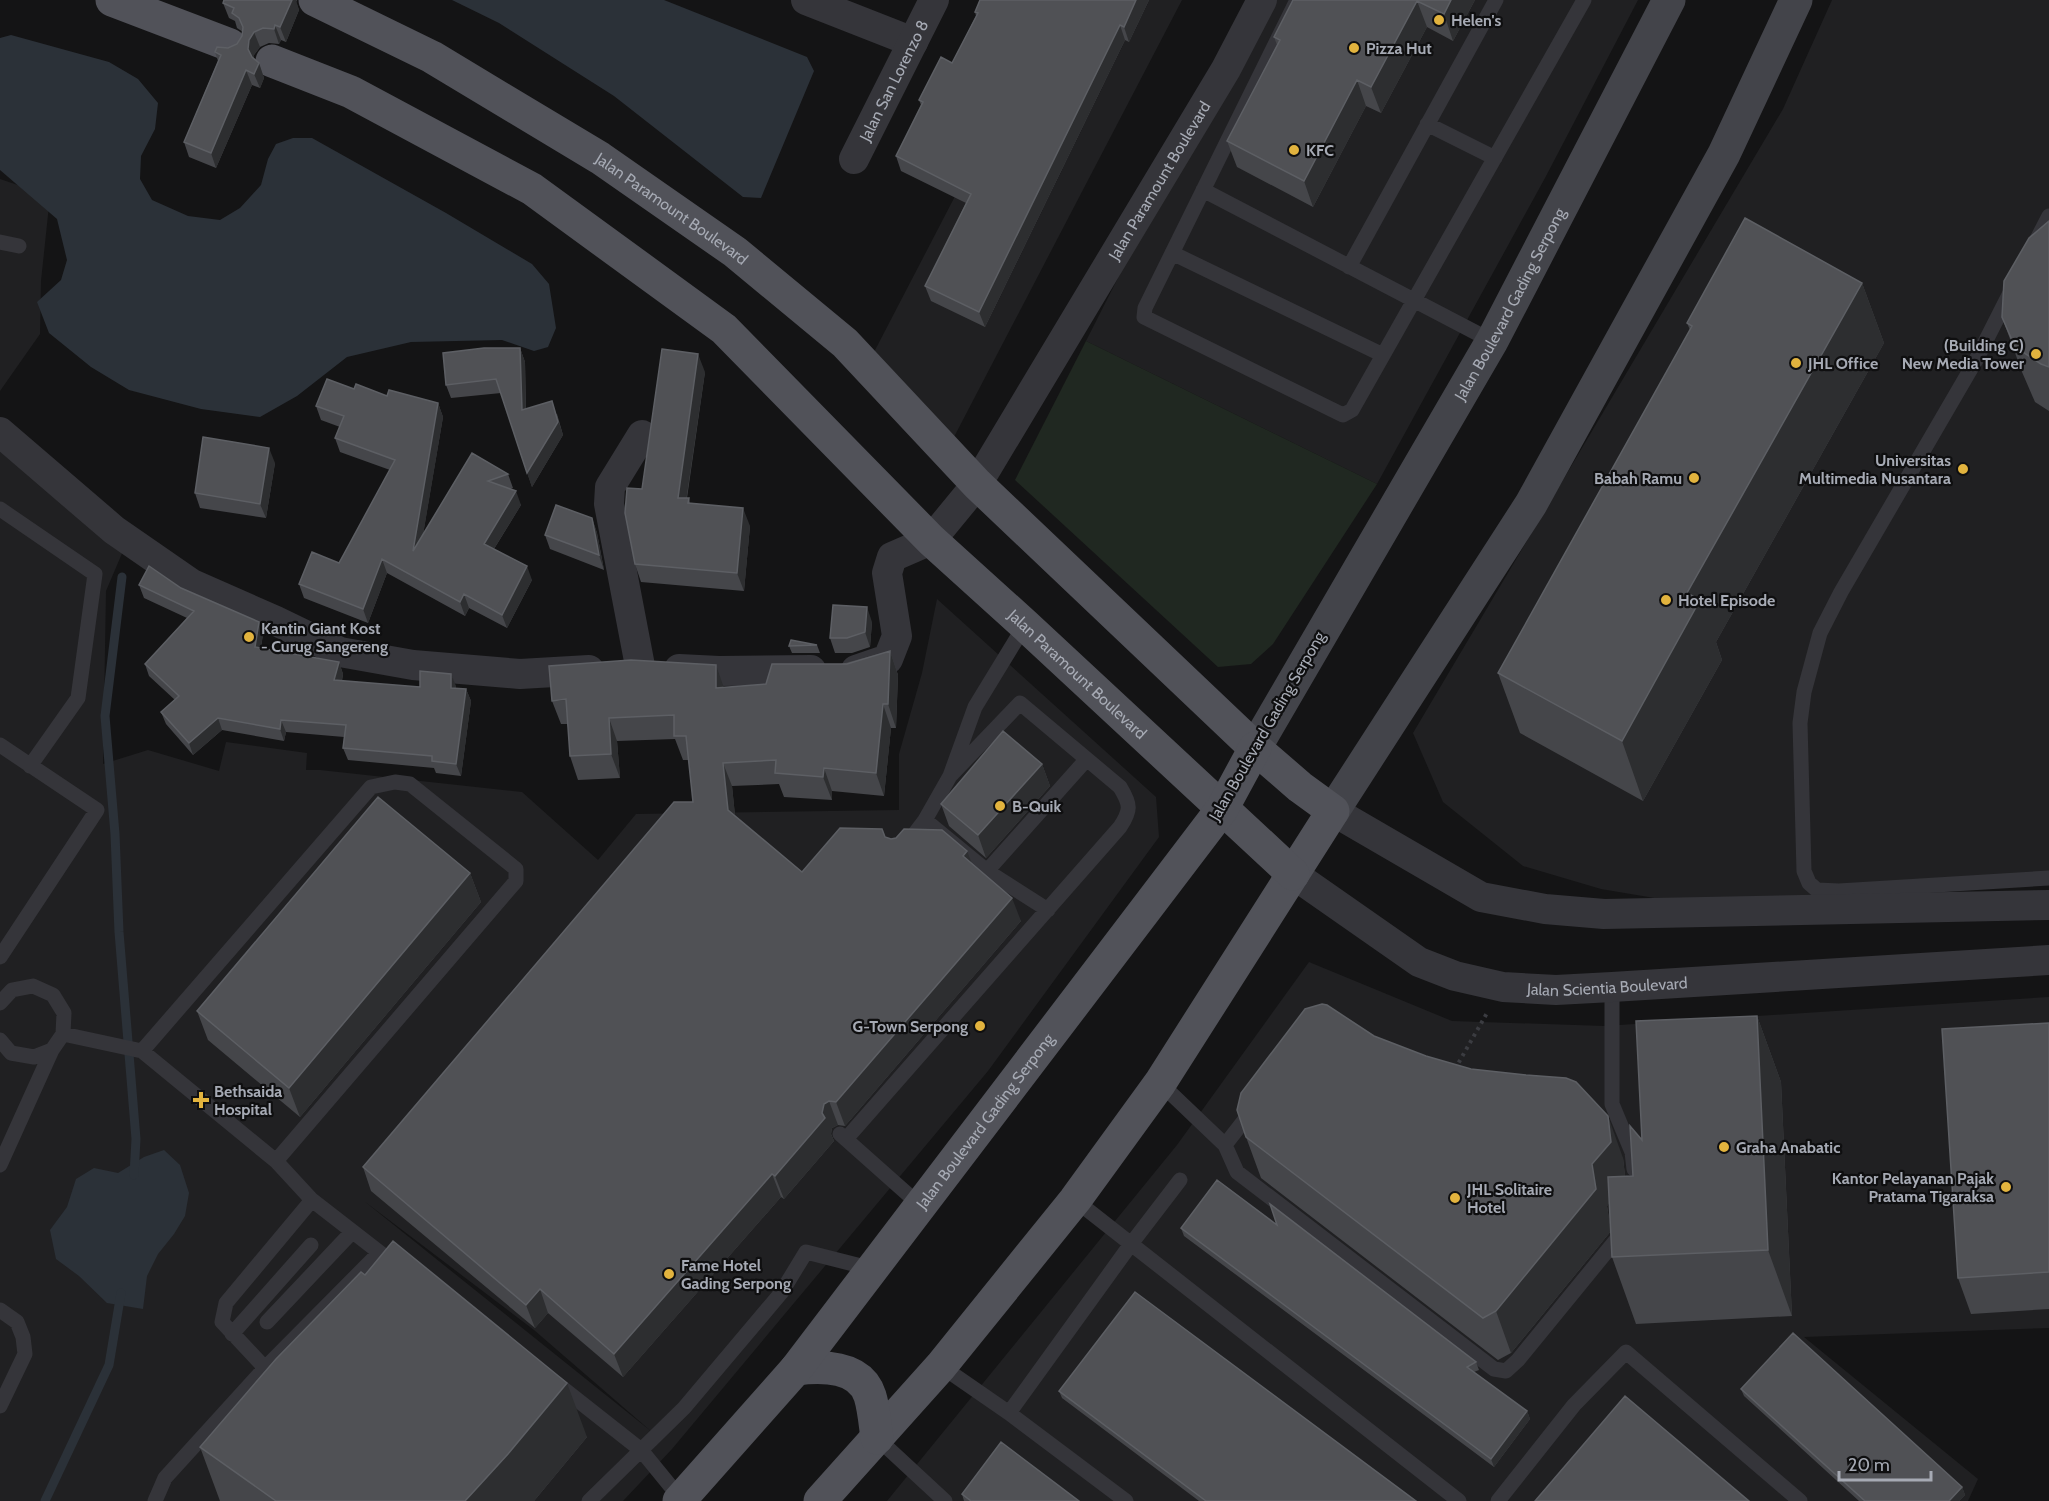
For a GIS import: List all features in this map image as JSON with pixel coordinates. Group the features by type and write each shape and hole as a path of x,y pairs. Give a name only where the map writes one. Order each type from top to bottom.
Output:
{"main road":[{"path":"112,0 230,45"},
{"name":"Jalan Paramount Boulevard","path":"315,0 432,57 600,158 735,252 845,343 977,484 1256,748"},
{"name":"Jalan Boulevard Gading Serpong","path":"680,1500 796,1369 1222,809 1491,341 1669,0"},
{"path":"1635,66 1659,55 1685,0"},
{"path":"820,1501 941,1366 1075,1200 1306,883 1333,811 1531,504 1724,154 1796,0"},
{"name":"Jalan Paramount Boulevard","path":"272,61 351,92 532,189 724,329 931,540 1026,625 1222,809"},
{"path":"1256,748 1300,787 1333,811"},
{"name":"Jalan Scientia Boulevard","path":"1222,809 1306,883"},
{"path":"796,1369 824,1366 860,1379 870,1394 877,1438"}],"street":[{"path":"806,0 913,42"},
{"name":"Jalan San Lorenzo 8","path":"854,159 934,0"},
{"name":"Jalan Paramount Boulevard","path":"931,540 977,484 1220,79 1262,0"},
{"path":"0,432 114,530 192,584 340,652 414,665 520,674 640,666 719,671 855,670 888,659 897,636 887,573 892,557 931,540"},
{"path":"640,666 609,504 610,487 642,435"},
{"path":"1333,811 1481,897 1545,909 1604,914 2049,905"},
{"path":"1306,883 1316,880 1322,853 1326,847 1344,834 1365,829"},
{"name":"Jalan Scientia Boulevard","path":"1306,883 1419,962 1455,976 1503,987 1556,990 2049,960"}],"lane":[{"path":"1297,0 1145,308 1144,317 1338,414 1348,414 1352,410 1584,0"},
{"path":"1349,267 1496,0"},
{"path":"1427,124 1495,158"},
{"path":"1203,190 1491,341"},
{"path":"2028,257 2049,216"},
{"path":"0,242 19,246"},
{"path":"1172,253 1383,355"},
{"path":"2018,278 1976,360 1841,592 1821,633 1804,692 1800,723 1804,871 1809,883 1817,890 1839,891 2049,878"},
{"path":"0,509 95,574 78,698 30,765"},
{"path":"900,853 925,820 950,776 975,707 1026,625"},
{"path":"921,1206 843,1137 1048,910 1120,827 1128,814 1128,801 1120,787 1020,703 950,776"},
{"path":"0,745 97,810 0,957"},
{"path":"987,871 1086,760"},
{"path":"142,1052 371,787 395,782 410,784 516,868 516,881 276,1161"},
{"path":"925,820 987,871 1048,910"},
{"path":"0,1166 52,1050 63,1034 64,1013 53,995 33,986 12,990 2,999"},
{"path":"1612,987 1607,1105 1632,1152 1636,1182"},
{"path":"63,1034 142,1052 276,1161 312,1200 408,1274"},
{"path":"0,1040 11,1053 34,1057 52,1050"},
{"path":"1160,1083 1225,1146 1237,1172 1494,1369 1506,1371 1518,1360 1621,1234 1629,1214"},
{"path":"1225,1146 1259,1101"},
{"path":"1009,1413 1180,1180"},
{"path":"265,1368 222,1322 226,1303 312,1200"},
{"path":"1075,1200 1459,1501"},
{"path":"267,1322 352,1232"},
{"path":"232,1334 310,1245"},
{"path":"589,1501 684,1408 773,1302 806,1252 873,1269"},
{"path":"155,1501 165,1478 265,1368 379,1253"},
{"path":"0,1310 17,1322 23,1337 25,1354 0,1406"},
{"path":"1498,1501 1574,1405 1626,1352 1800,1501"},
{"path":"941,1366 1009,1413 1126,1501"},
{"path":"542,1372 641,1450 680,1500"},
{"path":"877,1438 945,1501"}],"path":[{"path":"1450,1077 1503,987"}],"shaded area":[{"path":"452,0 664,0 807,57 814,71 761,198 743,197 614,96 499,23"},
{"path":"1057,0 1182,0 954,437 872,356"},
{"path":"1259,0 1638,0 1545,178 1377,484 1086,341"},
{"path":"1832,0 2049,0 2049,882 1684,903 1601,889 1523,866 1443,802 1413,733 1783,109"},
{"path":"11,35 109,62 138,79 158,103 155,129 141,156 140,179 152,200 188,216 220,220 240,208 261,185 268,159 276,144 293,138 312,138 532,264 549,284 556,328 548,347 534,351 502,340 411,342 347,357 297,396 260,417 201,409 129,390 91,367 49,333 37,302 61,280 67,260 57,219 0,170 0,38"},
{"path":"0,179 50,196 41,281 40,334 0,391"},
{"path":"1086,341 1377,484 1273,644 1251,664 1218,667 1015,480"},
{"path":"0,436 123,551 106,591 103,764 148,750 219,771 226,742 307,753 306,770 522,792 598,860 636,814 899,810 899,754 922,673 937,599 1156,797 1159,837 988,1071 672,1449 623,1501 0,1501","holes":["364,1201 534,1330 652,1432"]},
{"path":"1309,962 1452,1021 1604,1026 2049,997 2049,1328 1804,1337 1978,1479 1968,1501 887,1501 1177,1145"},
{"path":"164,1150 180,1165 189,1193 185,1216 158,1254 147,1276 143,1309 107,1303 79,1276 56,1259 50,1230 67,1207 76,1179 94,1168 118,1173 144,1157"}],"building":[{"path":"224,0 292,0 280,27 275,25 274,29 263,28 254,32 249,40 248,49 259,63 254,74 246,70 211,153 184,142 221,55 215,52 217,47 228,48 237,44 242,36 243,27 239,18 232,13 234,8 223,3"},
{"path":"980,0 1136,0 1124,27 1120,25 979,312 925,286 971,194 896,156 923,102 919,100 941,57 952,63 978,13 975,12"},
{"path":"1293,0 1451,0 1444,14 1417,1 1371,87 1357,80 1304,181 1227,141 1280,40 1274,37"},
{"path":"1745,218 1862,283 1687,593 1700,600 1622,741 1498,673 1692,326 1687,323"},
{"path":"2049,221 2049,367 2015,347 2002,317 2004,281 2029,238"},
{"path":"484,348 520,348 522,410 552,401 558,422 527,473 496,379 446,385 443,353"},
{"path":"662,349 698,354 678,498 689,498 688,503 743,508 737,573 635,564 625,513 627,488 642,489"},
{"path":"327,379 354,389 356,384 387,396 389,390 438,403 413,551 472,453 508,474 488,481 516,491 484,544 527,566 502,615 464,594 460,602 382,559 363,609 299,584 312,552 339,563 395,460 335,438 344,416 316,406"},
{"path":"203,437 269,448 260,504 195,493"},
{"path":"556,505 592,518 599,555 545,535"},
{"path":"149,566 181,588 259,622 255,647 339,662 334,680 420,687 420,671 451,674 451,688 466,689 456,764 432,761 432,756 343,748 346,725 281,720 280,729 218,718 189,743 161,712 179,696 145,664 194,611 139,585"},
{"path":"833,605 867,607 865,632 847,638 830,638"},
{"path":"791,640 817,645 789,646"},
{"path":"890,651 888,704 883,704 876,773 824,768 823,777 775,773 776,760 723,763 728,810 802,872 840,828 882,829 885,837 891,839 896,838 904,829 942,830 967,851 963,856 1012,898 836,1102 829,1101 824,1104 822,1113 825,1118 775,1176 772,1174 614,1354 540,1289 526,1305 363,1167 674,802 693,802 686,736 674,736 674,715 609,718 611,754 570,756 566,699 552,701 549,666 631,660 716,665 716,688 766,684 772,664 847,664"},
{"path":"1003,731 1042,764 978,835 941,804"},
{"path":"378,797 470,873 289,1088 197,1011"},
{"name":"JHL Solitaire Hotel","path":"1322,1004 1374,1036 1426,1056 1471,1069 1566,1078 1576,1082 1608,1116 1611,1142 1592,1164 1596,1189 1496,1311 1483,1318 1246,1137 1237,1110 1241,1093 1305,1009"},
{"path":"1757,1016 1768,1250 1612,1257 1608,1177 1633,1176 1630,1126 1642,1140 1636,1021"},
{"name":"Kantor Pelayanan Pajak Pratama Tigaraksa","path":"2049,1023 2049,1272 1958,1278 1942,1029"},
{"path":"1217,1180 1277,1225 1270,1204 1476,1362 1467,1367 1527,1411 1491,1459 1181,1228"},
{"path":"393,1241 567,1383 465,1501 276,1501 200,1447 276,1359 361,1272 365,1275"},
{"path":"1135,1292 1416,1501 1206,1501 1059,1391"},
{"path":"1793,1333 1962,1487 1949,1501 1865,1501 1741,1389"},
{"path":"1625,1396 1749,1501 1535,1501"},
{"path":"1001,1442 1079,1501 971,1501 962,1494"}],"waterway":[{"path":"122,577 105,716 115,834 119,932 136,1139 134,1175"},
{"path":"45,1501 109,1365 121,1293"}],"place":[{"name":"Helen's","path":"1439,20"},
{"name":"Pizza Hut","path":"1354,48"},
{"name":"KFC","path":"1294,150"},
{"name":"(Building C) New Media Tower","path":"2036,354"},
{"name":"JHL Office","path":"1796,363"},
{"name":"Universitas Multimedia Nusantara","path":"1963,469"},
{"name":"Babah Ramu","path":"1694,478"},
{"name":"Hotel Episode","path":"1666,600"},
{"name":"Kantin Giant Kost - Curug Sangereng","path":"249,637"},
{"name":"B-Quik","path":"1000,806"},
{"name":"G-Town Serpong","path":"980,1026"},
{"name":"Bethsaida Hospital","path":"201,1100"},
{"name":"Graha Anabatic","path":"1724,1147"},
{"name":"Kantor Pelayanan Pajak Pratama Tigaraksa","path":"2006,1187"},
{"name":"JHL Solitaire Hotel","path":"1455,1198"},
{"name":"Fame Hotel Gading Serpong","path":"669,1274"}]}
